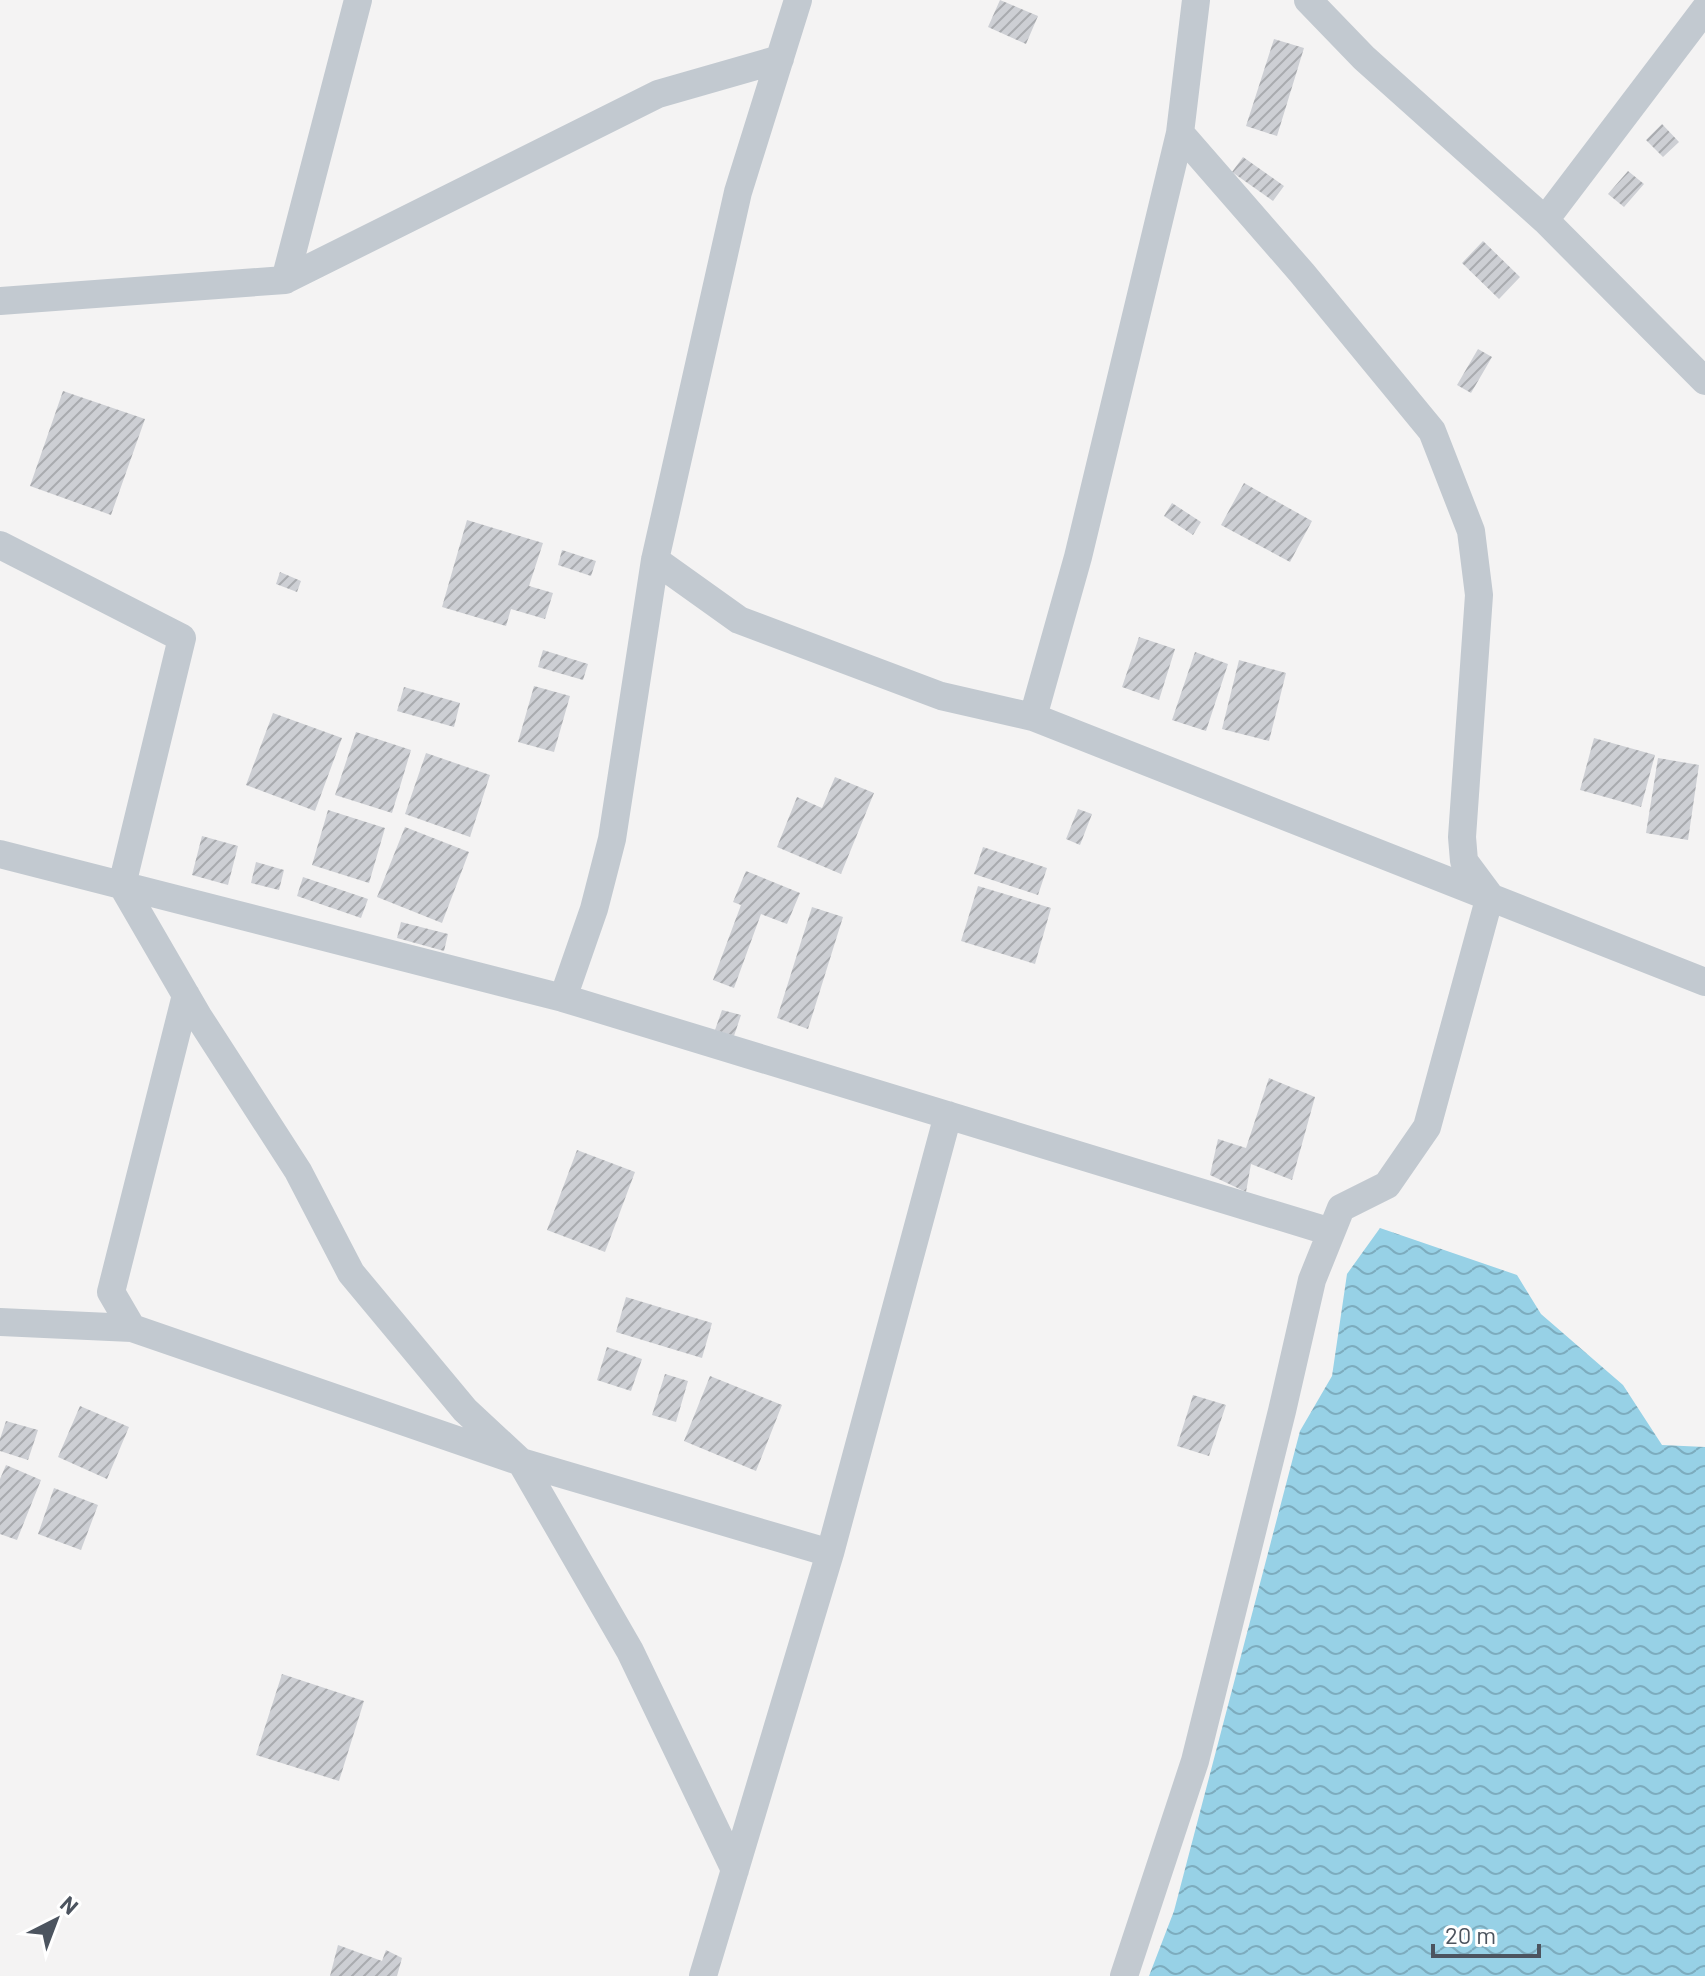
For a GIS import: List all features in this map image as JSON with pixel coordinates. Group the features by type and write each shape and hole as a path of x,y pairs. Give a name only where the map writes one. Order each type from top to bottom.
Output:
{"street":[{"path":"285,280 355,12 369,0"},
{"path":"563,998 594,909 612,839 655,560 738,192 798,0"},
{"path":"1033,717 1078,557 1180,133 1196,0"},
{"path":"1308,0 1364,58 1545,220 1705,381"},
{"path":"1545,220 1705,9"},
{"path":"0,301 285,280 658,94 780,59"},
{"path":"1180,133 1302,273 1432,431 1471,531 1479,595 1463,849 1464,861 1490,896"},
{"path":"0,545 182,638 122,885 186,995 298,1171 351,1273 465,1410 521,1462 630,1651 735,1870"},
{"path":"655,560 739,620 941,696 1033,717 1705,982"},
{"path":"0,854 563,998 1331,1232"},
{"path":"1124,1976 1195,1761 1312,1280 1341,1208 1387,1185 1427,1127 1490,896"},
{"path":"132,1328 111,1292 186,995"},
{"path":"703,1976 830,1553 948,1115"},
{"path":"0,1322 132,1328 521,1462 830,1553"}],"water":[{"path":"1380,1228 1517,1275 1541,1314 1623,1385 1662,1445 1705,1447 1705,1976 1149,1976 1174,1911 1300,1431 1332,1376 1347,1274"}],"building":[{"path":"1000,0 1038,16 1026,44 988,27"},
{"path":"1274,39 1304,48 1277,136 1246,126"},
{"path":"1662,124 1679,142 1663,157 1646,140"},
{"path":"1243,157 1284,186 1273,201 1232,172"},
{"path":"1628,171 1644,184 1624,207 1608,194"},
{"path":"1483,241 1520,277 1499,299 1462,263"},
{"path":"1478,349 1492,357 1471,393 1457,385"},
{"path":"63,391 145,419 111,515 30,486"},
{"path":"1244,483 1312,521 1290,562 1221,525"},
{"path":"1172,503 1201,522 1193,535 1164,516"},
{"path":"467,520 543,543 529,586 553,593 545,619 511,609 506,626 442,607"},
{"path":"562,550 596,561 591,576 558,565"},
{"path":"280,572 301,581 297,592 276,584"},
{"path":"1139,637 1175,649 1159,700 1122,687"},
{"path":"543,650 588,664 583,680 538,667"},
{"path":"1195,652 1228,664 1206,731 1172,720"},
{"path":"1239,660 1286,673 1269,741 1222,729"},
{"path":"534,686 570,696 554,752 518,742"},
{"path":"404,687 460,703 454,727 397,711"},
{"path":"273,713 342,738 315,811 246,785"},
{"path":"356,732 411,750 392,813 335,795"},
{"path":"1594,738 1655,755 1641,807 1580,790"},
{"path":"426,753 490,775 470,837 405,814"},
{"path":"1658,758 1699,765 1688,840 1646,833"},
{"path":"835,777 874,793 841,874 777,847 797,797 822,808"},
{"path":"1078,809 1092,814 1080,845 1066,839"},
{"path":"328,810 385,828 369,883 312,865"},
{"path":"405,827 469,852 442,923 377,897"},
{"path":"202,836 238,846 228,885 192,875"},
{"path":"983,847 1047,868 1038,895 974,874"},
{"path":"256,862 284,870 279,890 251,883"},
{"path":"746,871 800,893 787,924 761,914 734,988 713,980 741,905 733,902"},
{"path":"303,877 368,899 361,918 297,896"},
{"path":"978,886 1051,908 1035,964 961,941"},
{"path":"812,907 843,917 808,1029 777,1018"},
{"path":"401,922 448,934 444,951 397,938"},
{"path":"722,1010 741,1015 734,1036 715,1030"},
{"path":"1269,1078 1315,1097 1292,1180 1251,1164 1246,1192 1210,1175 1218,1139 1246,1148"},
{"path":"577,1150 635,1172 605,1252 547,1230"},
{"path":"626,1297 712,1323 702,1358 616,1332"},
{"path":"607,1347 642,1359 631,1391 597,1380"},
{"path":"665,1374 688,1381 676,1422 652,1415"},
{"path":"710,1376 782,1405 756,1471 684,1441"},
{"path":"1193,1395 1226,1405 1209,1456 1177,1446"},
{"path":"80,1406 129,1427 107,1479 58,1457"},
{"path":"6,1421 38,1430 28,1460 0,1451"},
{"path":"6,1465 41,1480 17,1540 0,1534 0,1479"},
{"path":"54,1488 98,1505 81,1550 38,1534"},
{"path":"282,1674 364,1701 339,1781 256,1755"},
{"path":"338,1945 382,1961 386,1950 402,1958 397,1976 330,1976"}]}
